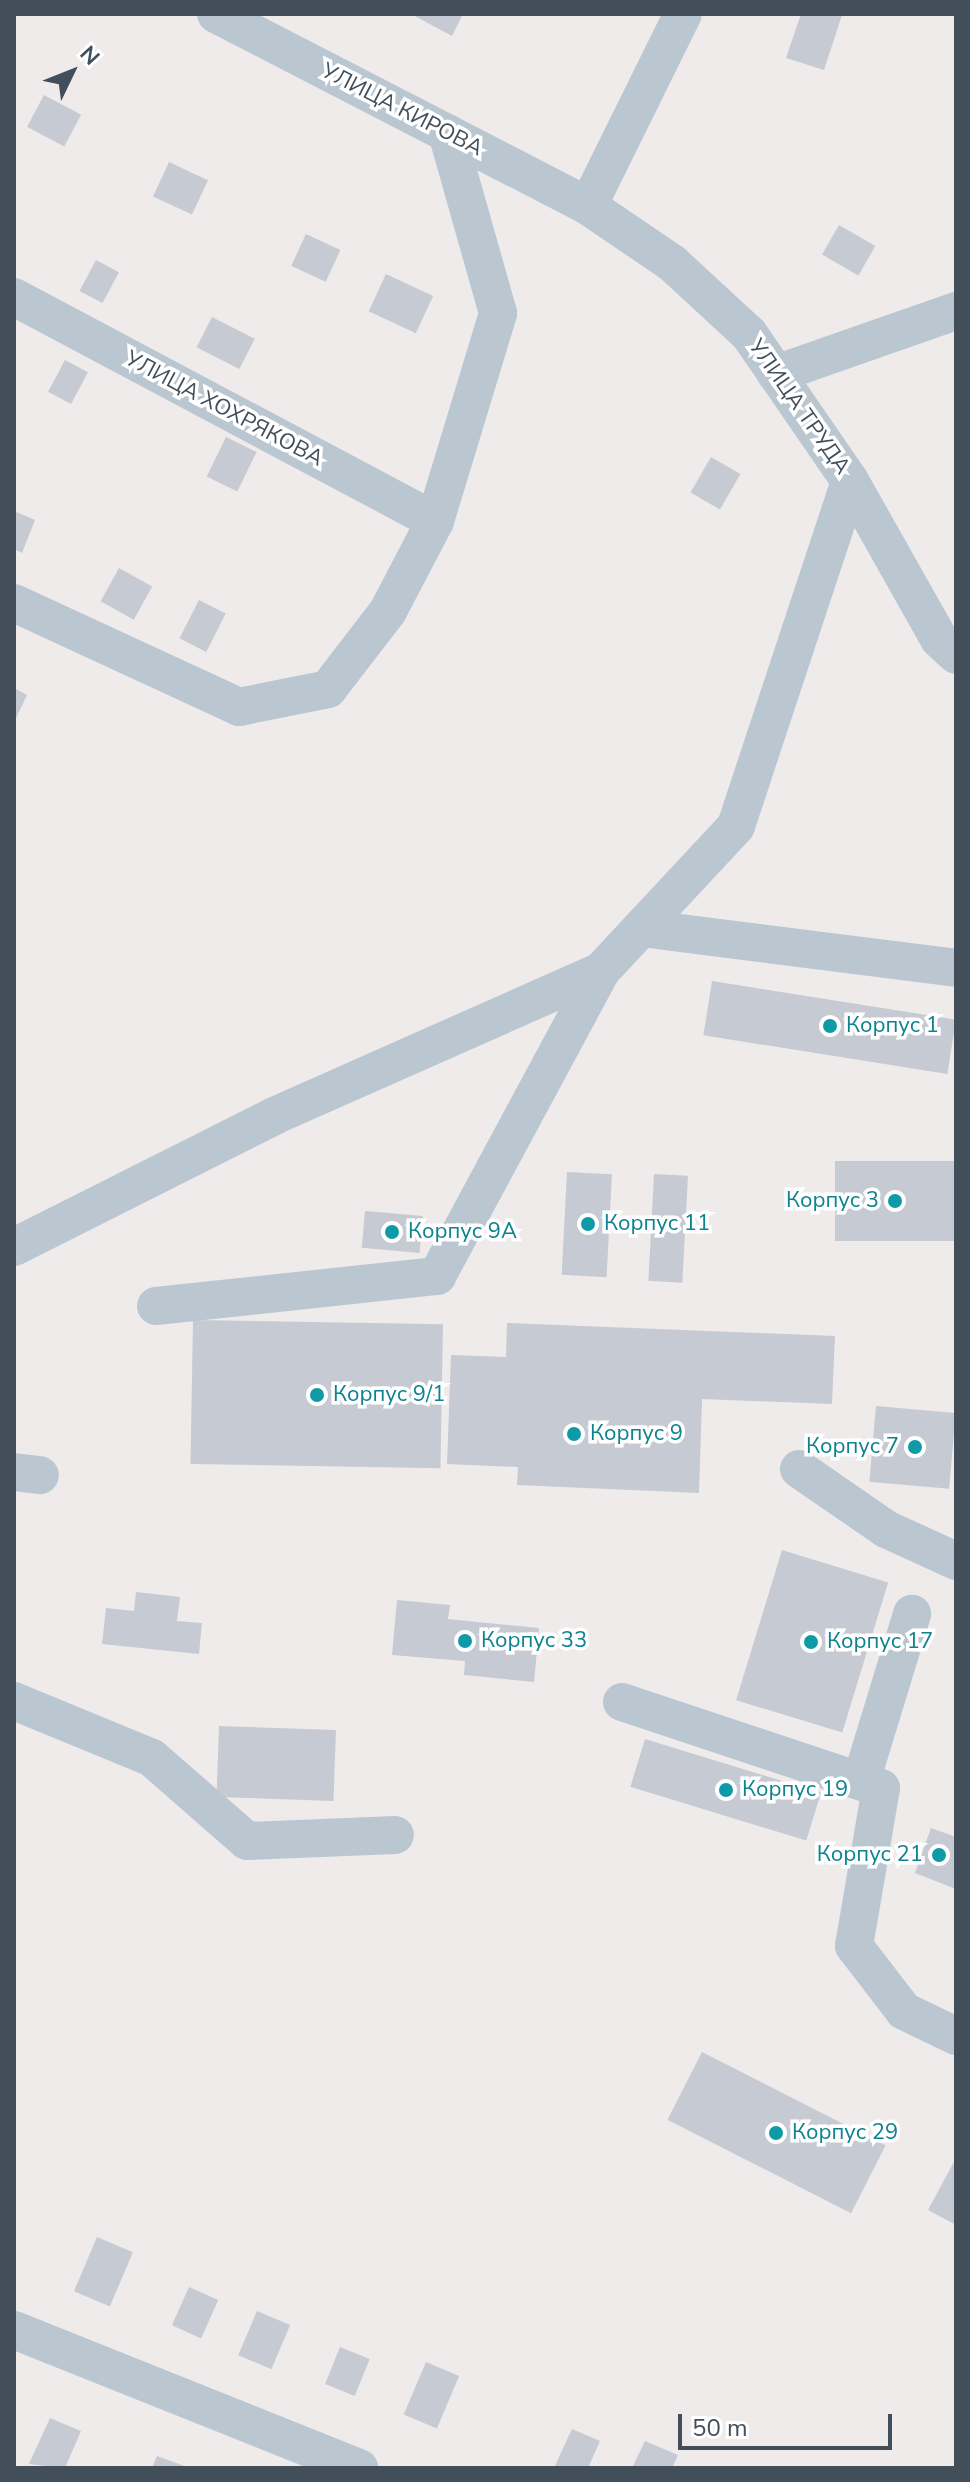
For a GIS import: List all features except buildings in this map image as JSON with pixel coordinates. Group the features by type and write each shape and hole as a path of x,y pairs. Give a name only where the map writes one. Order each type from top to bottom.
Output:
{"street":[{"name":"УЛИЦА КИРОВА","path":"216,14 588,206"},
{"path":"588,206 683,14"},
{"path":"14,603 239,707 328,689 388,611 435,521 498,313 447,133"},
{"name":"УЛИЦА ТРУДА","path":"588,206 672,263 749,334 850,481 939,639 956,655"},
{"name":"УЛИЦА ХОХРЯКОВА","path":"14,297 435,521"},
{"path":"776,374 956,311"},
{"path":"156,1306 437,1276 601,971 736,826 850,481"},
{"path":"641,928 956,968"},
{"path":"14,1247 274,1116 601,971"},
{"path":"799,1469 886,1529 956,1561"},
{"path":"861,1781 912,1614"},
{"path":"14,1701 152,1758 247,1841 395,1835"},
{"path":"622,1702 881,1788 854,1946 904,2011 956,2036"},
{"path":"14,2330 359,2468"}],"place":[{"name":"Корпус 1","path":"830,1026"},
{"name":"Корпус 3","path":"895,1201"},
{"name":"Корпус 11","path":"588,1224"},
{"name":"Корпус 9А","path":"392,1232"},
{"name":"Корпус 9/1","path":"317,1395"},
{"name":"Корпус 9","path":"574,1434"},
{"name":"Корпус 7","path":"915,1447"},
{"name":"Корпус 33","path":"465,1641"},
{"name":"Корпус 17","path":"811,1642"},
{"name":"Корпус 19","path":"726,1790"},
{"name":"Корпус 21","path":"939,1855"},
{"name":"Корпус 29","path":"776,2133"}]}
